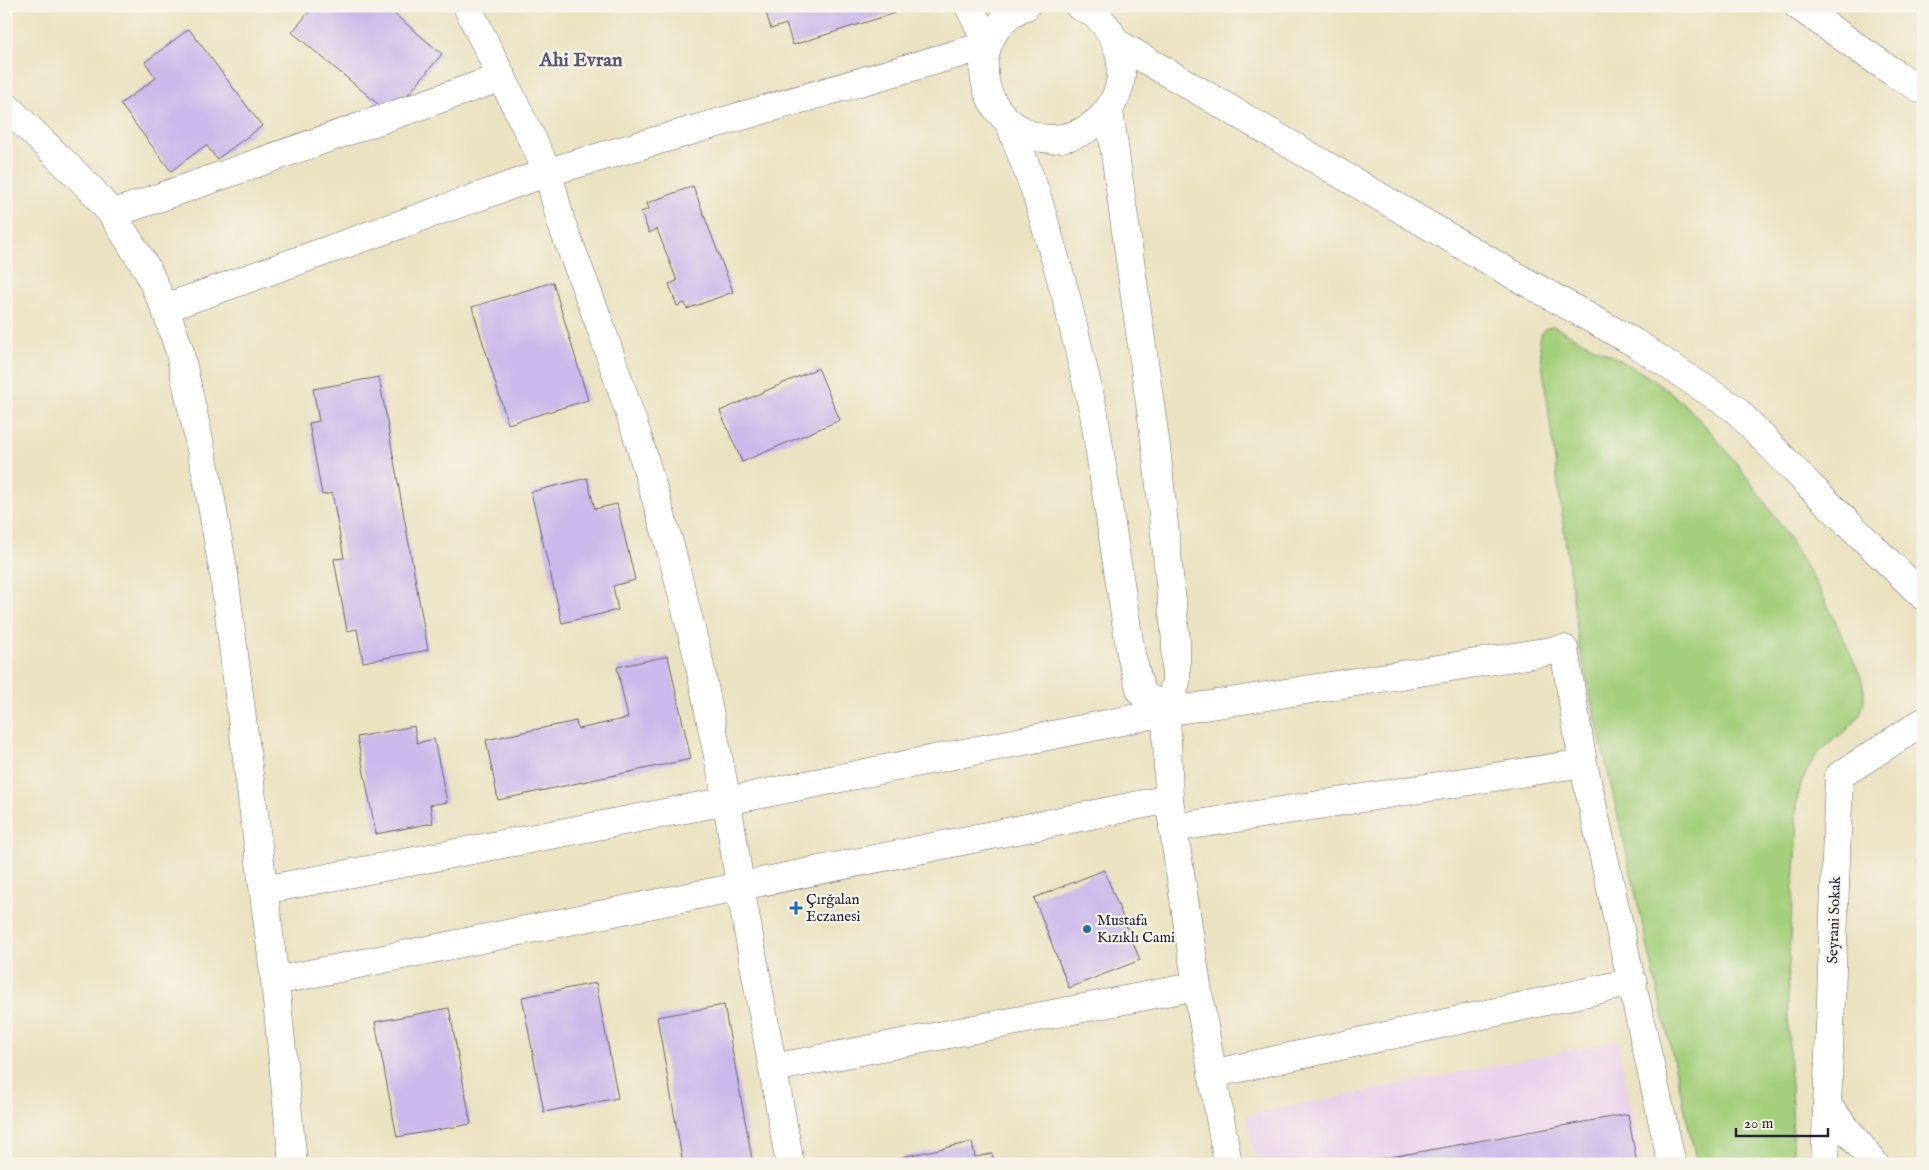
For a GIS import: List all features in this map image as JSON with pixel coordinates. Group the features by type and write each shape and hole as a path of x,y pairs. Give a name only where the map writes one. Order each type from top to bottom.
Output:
{"street":[{"path":"467,6 548,172 562,222 600,325 637,435 670,546 698,657 728,801 740,886 790,1164"},
{"path":"969,6 988,44"},
{"path":"1026,6 1017,10 999,26 988,44 983,66 985,88 995,108 1010,124 1029,134 1051,139 1073,136 1093,126 1108,110 1119,89 1122,66 1117,42 1104,22 1085,8 1079,6"},
{"path":"1798,6 1923,90"},
{"path":"1117,42 1510,273 1634,343 1735,409 1811,488 1923,596"},
{"path":"165,308 548,172 988,44"},
{"path":"112,214 502,77"},
{"path":"6,106 91,189 112,214 146,269 165,308 179,349 224,575 275,981 293,1164"},
{"path":"1108,110 1156,447 1176,642 1176,682 1166,712 1169,799 1197,986 1228,1164"},
{"path":"1010,124 1036,193 1063,287 1094,414 1131,654 1141,692 1166,712"},
{"path":"264,890 728,801 1166,712 1564,649 1583,763 1672,1164"},
{"name":"Seyrani Sokak","path":"1825,1164 1839,776 1923,722"},
{"path":"1173,828 1583,763"},
{"path":"275,981 1169,799"},
{"path":"1212,1074 1633,982"},
{"path":"773,1068 1197,986"},
{"path":"1827,1105 1875,1164"}],"shaded area":[{"path":"1617,1041 1643,1164 1256,1164 1247,1115"}],"green space":[{"path":"1553,326 1625,363 1653,380 1687,407 1715,437 1741,469 1799,554 1824,598 1863,684 1864,703 1861,713 1849,728 1817,755 1804,777 1797,800 1797,839 1788,989 1793,1164 1697,1164 1579,645 1539,339 1544,329"}],"building":[{"path":"314,6 385,6 442,54 391,115 292,32"},
{"path":"764,6 893,6 895,13 793,45 786,24 771,29"},
{"path":"189,29 262,126 217,159 206,145 171,171 120,104 156,78 145,62"},
{"path":"693,186 733,292 687,309 685,303 677,306 669,284 677,281 657,229 649,233 641,212 649,209 647,203"},
{"path":"553,282 588,400 508,424 472,307"},
{"path":"818,368 840,420 742,462 720,411"},
{"path":"379,377 428,650 363,662 357,629 347,631 334,559 344,558 332,493 322,495 309,423 319,421 313,389"},
{"path":"587,478 595,509 617,504 635,580 613,586 618,610 562,623 531,492"},
{"path":"668,656 691,759 498,800 486,740 576,721 578,729 628,718 617,667"},
{"path":"414,726 417,743 434,739 447,802 430,805 433,823 376,834 357,737"},
{"path":"1923,858 1923,871 1918,860"},
{"name":"Mustafa Kızıklı Cami","path":"1104,870 1140,960 1069,988 1034,898"},
{"path":"596,983 618,1098 544,1112 522,997"},
{"path":"724,1005 753,1164 683,1164 657,1017"},
{"path":"449,1008 471,1124 397,1137 375,1022"},
{"path":"1628,1114 1637,1164 1358,1164 1358,1163"},
{"path":"972,1142 975,1157 992,1154 994,1164 904,1164 902,1157"}],"place":[{"name":"Çırğalan Eczanesi","path":"796,908"},
{"name":"Mustafa Kızıklı Cami","path":"1087,929"}],"district":[{"name":"Ahi Evran","path":"581,60"}]}
